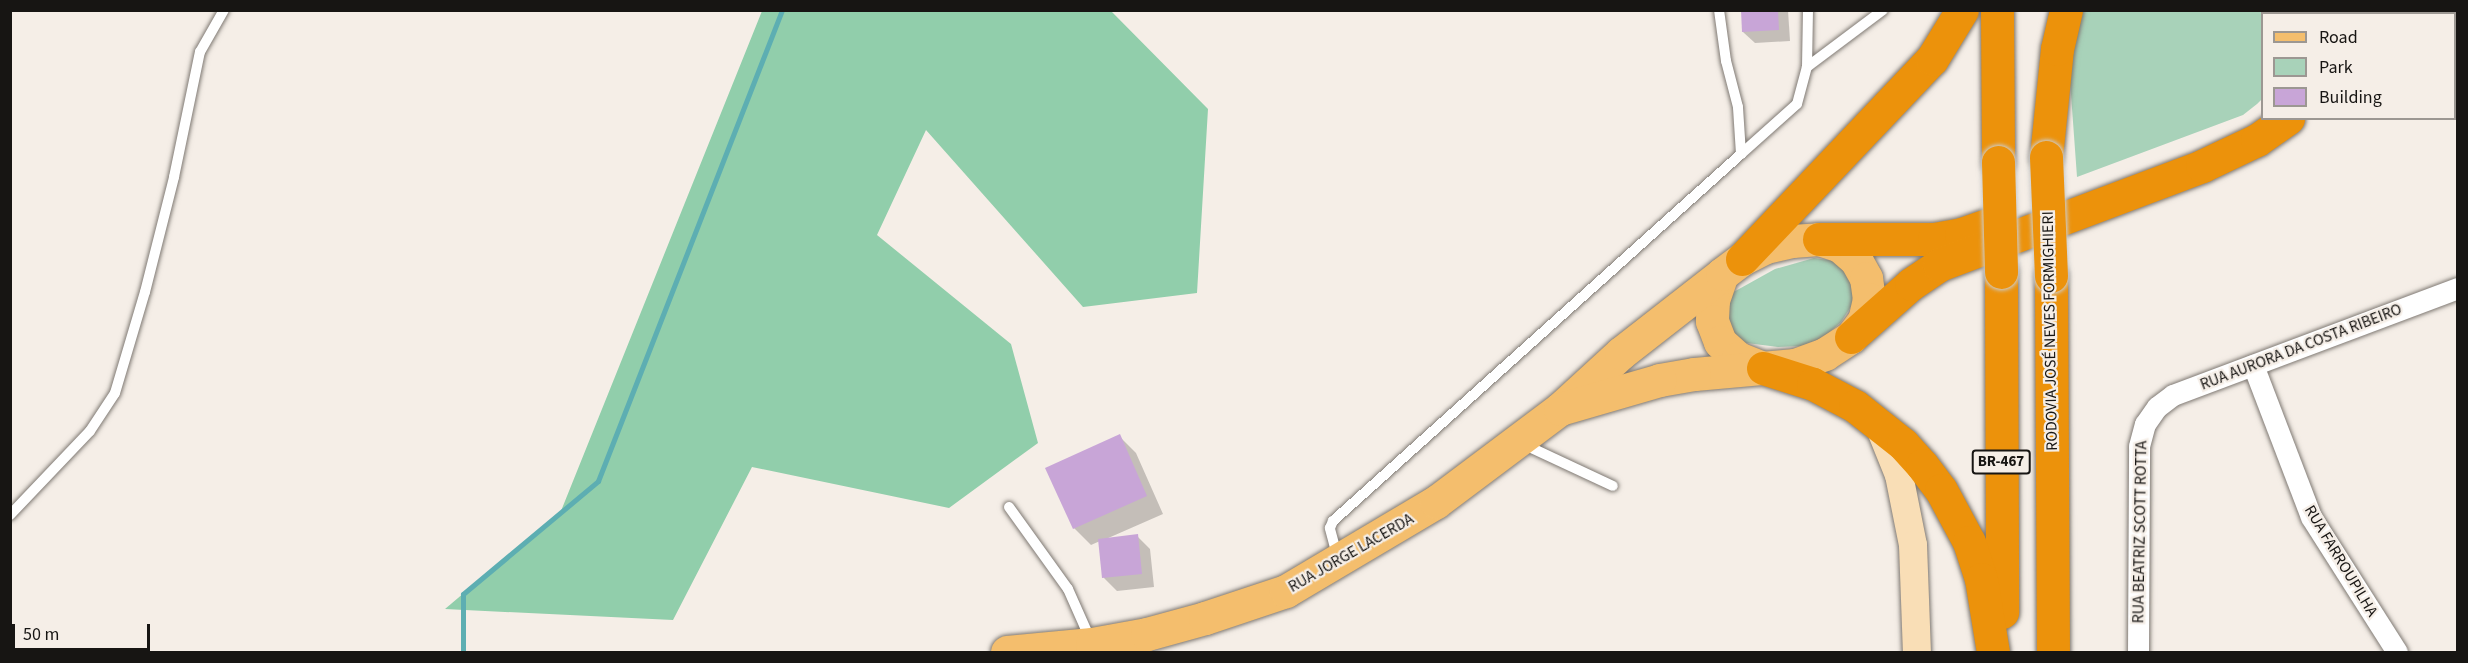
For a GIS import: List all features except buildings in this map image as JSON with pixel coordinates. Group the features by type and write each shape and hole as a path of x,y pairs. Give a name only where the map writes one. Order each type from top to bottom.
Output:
{"highway":[{"path":"1732,266 1932,59 1952,32 1962,10"},
{"name":"BR-467","path":"1997,10 2001,272 2002,652"},
{"name":"RODOVIA JOSÉ NEVES FORMIGHIERI","path":"2044,10 2046,157 2051,276 2053,652"},
{"path":"2046,157 2057,49 2066,10"},
{"path":"1819,239 1934,239 1961,234 2186,152 2227,133 2261,113"},
{"path":"1851,337 1911,284 1939,265 2202,166 2257,140 2285,120"},
{"path":"1763,368 1813,384 1846,400 1878,423 1922,465 1957,516 1981,579 1992,652"}],"main road":[{"path":"1819,239 1839,246 1856,260 1866,278 1869,299 1864,320 1851,337 1815,358 1795,365 1763,368 1738,358 1720,342 1712,321 1713,300 1732,266 1775,245 1819,239"},
{"name":"RUA JORGE LACERDA","path":"1007,652 1092,644 1147,634 1196,621 1286,591 1436,502 1560,409 1621,353 1732,266"},
{"name":"RUA JORGE LACERDA","path":"1560,409 1660,380 1763,368"},
{"path":"1878,423 1899,475 1913,545 1917,652"}],"street":[{"name":"RUA AURORA DA COSTA RIBEIRO","path":"2150,414 2172,395 2457,288"},
{"name":"RUA FARROUPILHA","path":"2253,365 2311,517 2397,652"},
{"name":"RUA BEATRIZ SCOTT ROTTA","path":"2138,652 2139,446 2150,414"}],"lane":[{"path":"10,515 90,431 115,393 165,212 200,52 224,10"},
{"path":"1719,10 1726,61 1738,107 1741,154"},
{"path":"1339,561 1330,528 1333,521 1797,104 1807,68 1808,10"},
{"path":"1807,68 1883,10"},
{"path":"1517,442 1613,486"},
{"path":"1009,507 1068,589 1092,644"}],"green space":[{"path":"2294,10 2294,12 2261,12 2261,100 2243,115 2077,177 2068,53 2078,11"},
{"path":"762,11 1111,11 1208,109 1197,293 1083,307 926,130 877,235 1011,344 1038,443 949,508 752,467 673,620 445,609 561,511"},
{"path":"1814,258 1835,261 1853,281 1852,305 1841,322 1823,338 1801,346 1778,347 1739,342 1732,334 1726,313 1730,294 1775,269"}],"waterway":[{"path":"463,652 463,594 598,481 782,10"}]}
